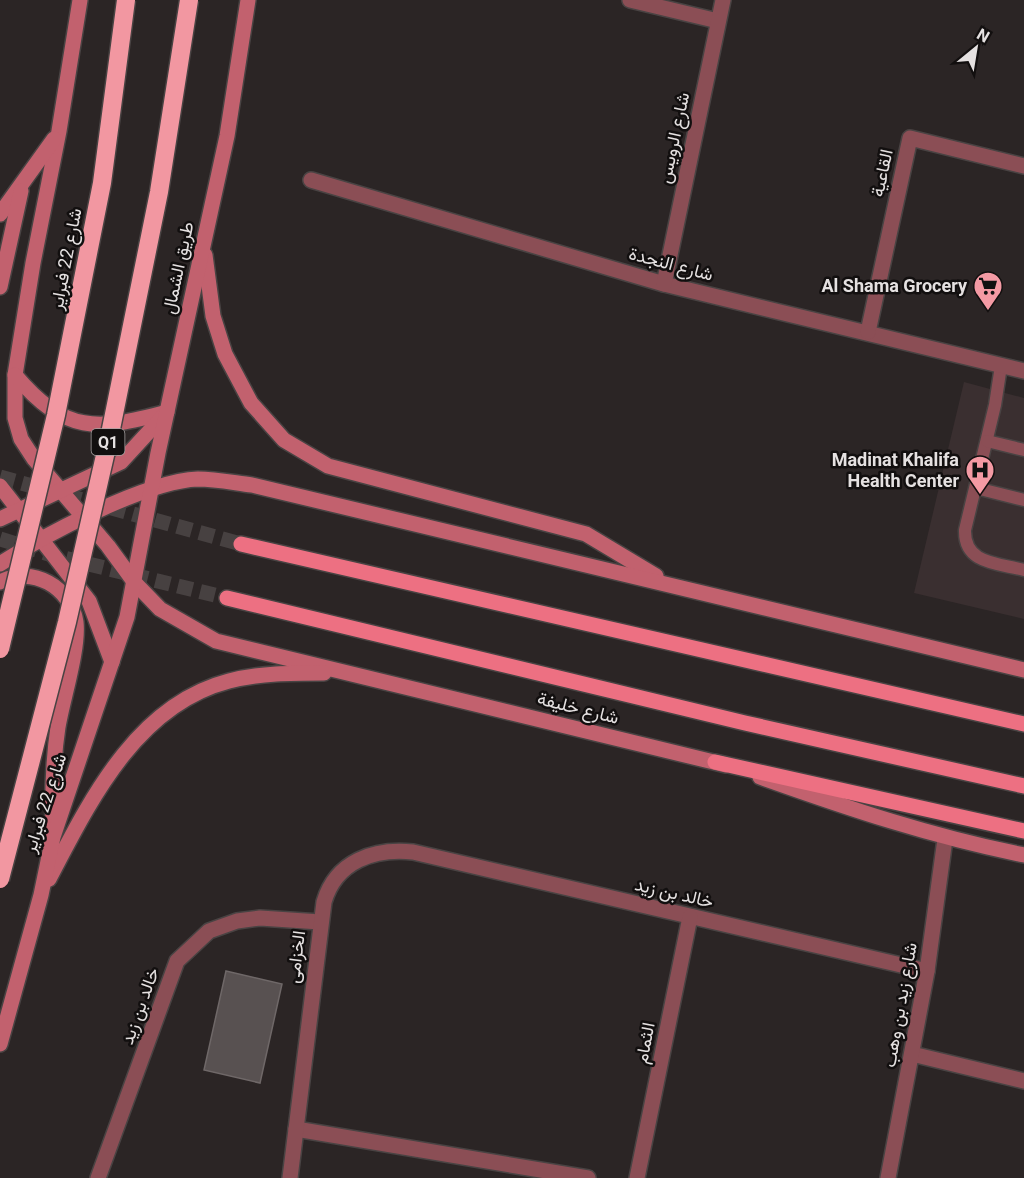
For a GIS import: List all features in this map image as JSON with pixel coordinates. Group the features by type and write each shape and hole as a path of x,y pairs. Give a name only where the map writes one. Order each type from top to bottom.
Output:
{"highway":[{"name":"شارع 22 فبراير","path":"0,649 56,416 102,183 126,0"},
{"name":"شارع 22 فبراير","path":"0,879 67,621 111,429 159,192 189,0"}],"main road":[{"path":"80,0 15,375 15,418 21,439 135,583"},
{"name":"طريق الشمال","path":"135,583 151,489 226,136 248,0"},
{"path":"0,214 21,188 59,131"},
{"path":"0,287 21,188"},
{"path":"204,243 213,316 225,354 250,403 284,440 328,466 586,534 669,584"},
{"path":"15,375 45,406 90,426 116,425 167,412"},
{"path":"0,519 121,462 167,412"},
{"path":"0,564 84,517 151,489 196,479 252,484 1024,670"},
{"path":"0,486 43,539 88,601 112,662"},
{"path":"241,544 1024,724"},
{"path":"0,582 17,576 45,580 67,598 76,624 54,764 53,837"},
{"name":"شارع 22 فبراير","path":"0,1044 41,895 53,837 112,662 135,583"},
{"name":"شارع خليفة","path":"135,583 160,609 216,641 715,762 870,816 945,839 1024,855"},
{"name":"شارع خليفة","path":"227,597 745,723 1024,786"},
{"path":"41,895 78,825 120,758 170,709 195,694 238,679 281,673 351,672"},
{"path":"715,762 1024,831"}],"street":[{"path":"630,0 718,21"},
{"name":"شارع الرويس","path":"664,284 723,0"},
{"name":"القاعية","path":"868,332 910,138 1024,166"},
{"name":"شارع النجدة","path":"311,180 664,284 1024,371"},
{"name":"شارع زيد بن وهب","path":"888,1178 927,971 945,839"},
{"name":"الخزامى","path":"290,1178 320,922 328,889 345,868 370,854 384,851 413,852"},
{"name":"خالد بن زيد","path":"413,852 927,971"},
{"name":"الثمام","path":"637,1178 690,916"},
{"name":"خالد بن زيد","path":"98,1178 177,961 209,931 237,921 260,918 320,922"},
{"path":"912,1054 1024,1081"},
{"path":"296,1129 588,1178"}],"lane":[{"path":"1001,366 987,441 965,530 968,550 977,558 1024,570"},
{"path":"987,441 1024,450"},
{"path":"976,488 1024,500"}],"shaded area":[{"name":"Madinat Khalifa Health Center","path":"964,382 1024,398 1024,619 914,593"}],"building":[{"path":"226,971 282,984 260,1083 204,1070"}],"tunnel":[{"path":"0,477 241,544"},
{"path":"0,539 52,555 227,598"}],"place":[{"name":"Al Shama Grocery","path":"988,312"},
{"name":"Madinat Khalifa Health Center","path":"980,496"}]}
